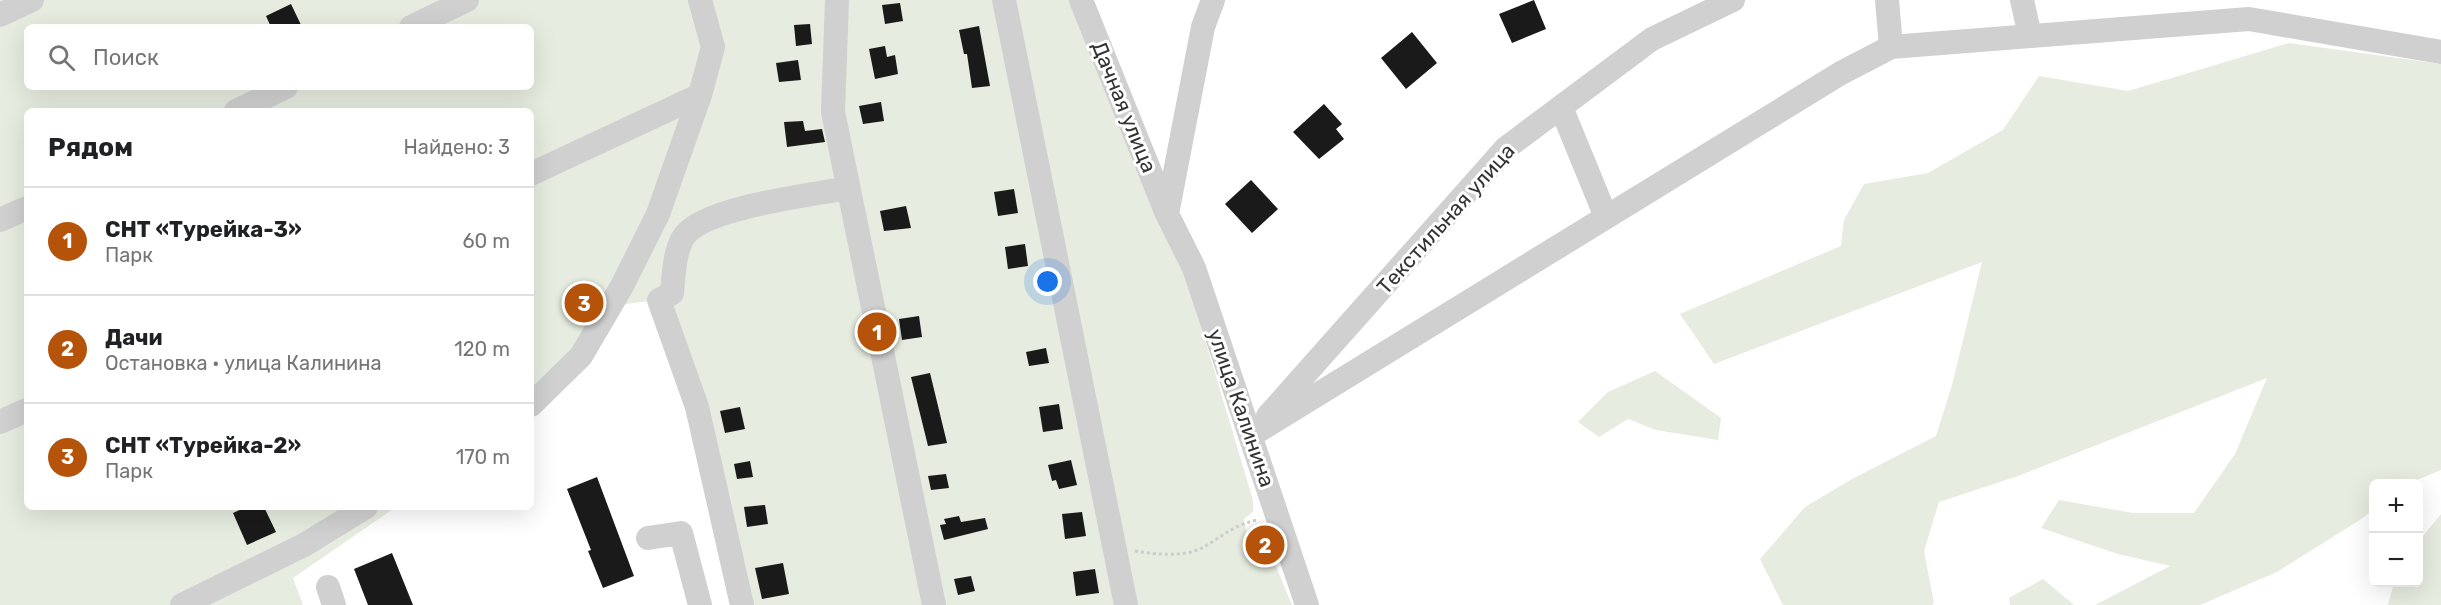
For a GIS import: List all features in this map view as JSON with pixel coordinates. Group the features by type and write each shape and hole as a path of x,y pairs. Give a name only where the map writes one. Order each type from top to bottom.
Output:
{"street":[{"path":"0,15 32,0"},
{"path":"417,24 467,0"},
{"path":"534,402 581,356 622,286 658,213 700,95 712,47 700,0"},
{"path":"837,0 833,112 934,605"},
{"path":"1004,0 1126,605"},
{"name":"Дачная улица","path":"1081,0 1167,213"},
{"path":"1167,213 1201,38 1213,0"},
{"name":"Текстильная улица","path":"1250,436 1506,148 1652,39 1733,0"},
{"path":"1887,0 1891,47"},
{"path":"2022,0 2030,36"},
{"path":"1250,436 1841,73 1891,47 2030,36 2247,10 2441,52"},
{"path":"242,108 280,90"},
{"path":"534,173 700,95"},
{"path":"1561,107 1606,217"},
{"path":"742,605 697,406 659,300 672,292 678,252 685,235 698,223 728,212 848,188"},
{"path":"0,220 24,209"},
{"name":"улица Калинина","path":"1167,213 1194,268 1307,605"},
{"path":"0,422 24,411"},
{"path":"182,605 304,544 361,510"},
{"path":"648,538 681,532 700,605"}],"path":[{"path":"1114,543 1137,551 1160,555 1193,552 1228,530 1261,520"}],"shaded area":[{"path":"0,0 1083,0 1169,219 1253,500 1253,512 1244,519 1248,540 1260,559 1273,559 1292,605 742,605 659,300 617,305 534,406 534,108 24,108 24,510 392,510 293,578 303,605 0,605"},
{"path":"2289,43 2441,64 2441,470 2420,479 2369,479 2369,513 2363,518 2277,572 2200,605 2095,605 2170,566 2118,554 2041,528 2059,500 2133,513 2194,513 2235,454 2267,378 2018,476 1939,502 1924,551 1934,603 1932,605 1783,605 1760,559 1805,507 1852,479 1936,436 1952,385 1982,262 1714,364 1680,314 1841,246 1844,220 1864,184 1928,173 2003,130 2039,76 2128,91"},
{"path":"1655,371 1721,418 1718,440 1656,430 1628,419 1599,437 1578,422 1608,392"},
{"path":"2441,514 2441,605 2388,605 2393,587 2423,587 2423,536"},
{"path":"2043,579 2074,605 2010,605 2009,598"}],"building":[{"path":"1534,0 1546,29 1512,43 1499,14"},
{"path":"900,3 903,21 885,24 882,5"},
{"path":"291,4 301,24 270,24 266,16"},
{"path":"810,24 812,44 796,46 794,25"},
{"path":"979,26 990,86 972,88 967,54 964,54 959,30"},
{"path":"1412,32 1437,63 1406,89 1381,58"},
{"path":"885,46 887,57 895,55 898,74 875,79 869,49"},
{"path":"798,60 801,80 779,82 776,63"},
{"path":"881,102 884,121 863,124 859,106"},
{"path":"1324,104 1342,124 1336,129 1344,139 1319,159 1293,132"},
{"path":"803,121 805,131 822,129 825,142 787,147 784,122"},
{"path":"1251,180 1278,209 1252,233 1225,204"},
{"path":"1014,189 1018,213 998,216 994,192"},
{"path":"906,206 911,228 884,231 880,211"},
{"path":"1025,244 1028,266 1008,269 1005,247"},
{"path":"919,316 922,337 902,340 899,319"},
{"path":"1046,348 1049,363 1029,366 1026,352"},
{"path":"930,373 947,443 928,446 911,377"},
{"path":"1059,404 1063,429 1043,432 1039,407"},
{"path":"740,407 745,429 725,433 720,411"},
{"path":"1071,460 1077,485 1059,489 1056,480 1052,481 1048,465"},
{"path":"750,461 753,477 737,479 734,464"},
{"path":"946,474 949,488 931,490 928,476"},
{"path":"597,477 634,576 603,588 567,489"},
{"path":"765,505 768,524 747,527 744,507"},
{"path":"240,510 265,510 276,532 247,545 233,513"},
{"path":"1082,512 1086,536 1065,539 1062,514"},
{"path":"959,516 961,522 985,518 988,529 944,540 940,525 946,524 944,519"},
{"path":"392,553 413,605 368,605 354,569"},
{"path":"783,563 789,594 762,599 755,568"},
{"path":"1095,569 1099,593 1076,596 1073,572"},
{"path":"971,576 975,591 958,595 954,579"}],"place":[{"name":"СНТ «Турейка-2»","path":"584,303"},
{"name":"СНТ «Турейка-3»","path":"877,332"},
{"name":"Дачи","path":"1265,545"}]}
